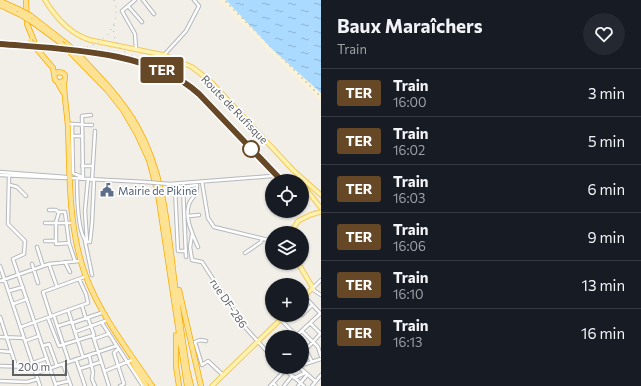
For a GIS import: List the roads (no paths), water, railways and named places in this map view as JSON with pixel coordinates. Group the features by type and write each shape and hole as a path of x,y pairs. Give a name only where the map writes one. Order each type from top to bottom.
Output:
{"highway":[{"path":"24,0 25,27 32,41 49,63 55,74 54,79 61,82"},
{"path":"0,1 31,19 76,52 119,99 134,120 148,147 160,185 187,369 191,386"},
{"path":"0,5 18,12"},
{"path":"31,19 70,51 108,91 123,110 145,151 158,194 187,386"},
{"path":"37,48 60,72 65,75 61,82 65,112 68,223 77,261 104,322 132,362 152,386"},
{"path":"55,74 60,72"},
{"path":"61,82 70,124 66,178 72,218 85,274 103,313 132,362 144,386"},
{"path":"173,269 201,386"},
{"path":"174,304 176,366 179,386"}],"main road":[{"name":"Route de Rufisque","path":"45,0 60,20 81,37 164,55 185,63 207,78 293,170 321,195"},
{"name":"Route de Rufisque","path":"293,170 296,174"},
{"path":"309,194 321,208"},
{"path":"313,200 321,195"},
{"path":"295,226 298,222 310,215 321,212"},
{"path":"302,270 312,288 309,291"},
{"path":"212,386 278,322"}],"street":[{"path":"136,0 122,11 135,34 136,50"},
{"path":"143,0 154,14"},
{"path":"164,55 186,31 199,6 194,0"},
{"path":"128,6 142,22"},
{"path":"82,178 82,116 91,115"},
{"path":"70,124 92,124"},
{"path":"86,241 90,242 92,223 95,131"},
{"path":"82,136 70,136 73,173 82,178 93,180 197,184"},
{"path":"82,166 93,166"},
{"path":"0,174 9,176 66,178"},
{"path":"0,174 77,179 82,178"},
{"path":"9,176 8,224 25,241 24,254 13,259 56,385 69,381"},
{"path":"186,252 178,251 175,188 202,182 265,177"},
{"path":"77,179 78,205 92,275"},
{"path":"86,241 85,211 88,179"},
{"path":"202,182 208,218 211,224 222,231 265,240"},
{"path":"197,184 196,196 189,204 189,216 192,235 198,247"},
{"path":"10,185 17,187 26,196"},
{"path":"183,186 186,257"},
{"path":"0,280 49,264 77,261 69,243 68,223 65,212 49,210"},
{"path":"58,212 56,222 57,245 69,243"},
{"path":"189,216 199,215"},
{"path":"45,223 68,223"},
{"name":"rue DF-286","path":"192,235 190,247 192,259 202,262 257,342 265,350"},
{"path":"245,253 262,242 262,239"},
{"path":"45,241 56,241"},
{"path":"37,247 43,266"},
{"path":"65,262 70,272"},
{"path":"32,264 38,283"},
{"path":"49,264 57,287"},
{"path":"0,266 40,386"},
{"path":"84,277 43,292 58,345 64,345 78,340 108,334"},
{"path":"21,327 88,303 79,279"},
{"path":"321,280 312,288 321,295"},
{"path":"9,291 23,287"},
{"path":"13,304 27,299"},
{"path":"303,330 321,314 309,302"},
{"path":"309,308 312,305"},
{"path":"82,306 91,326 93,338 109,386"},
{"path":"68,310 83,357"},
{"path":"58,326 101,313"},
{"path":"0,316 16,366"},
{"path":"51,317 58,326 69,362"},
{"path":"75,332 104,322 108,334 118,350 132,362"},
{"path":"282,322 290,330"},
{"path":"309,347 321,334 310,323"},
{"path":"0,337 25,339 39,336"},
{"path":"309,338 318,348 321,358 309,363"},
{"path":"206,341 200,340 195,342 200,361 203,365 208,361 223,376"},
{"path":"43,346 49,344 57,366"},
{"path":"36,373 116,346"},
{"path":"118,350 114,353 124,384 121,386"},
{"path":"0,351 11,352"},
{"path":"89,355 92,365 92,379 94,386"},
{"path":"309,356 312,362"},
{"path":"33,363 47,358"},
{"path":"76,359 85,386"},
{"path":"79,369 101,362"},
{"path":"104,371 132,362"},
{"path":"63,364 71,386"},
{"path":"0,366 34,367"},
{"path":"270,386 283,374"},
{"path":"290,374 304,386"},
{"path":"298,386 306,374"},
{"path":"284,386 293,377 306,374 321,382"},
{"path":"312,386 321,375"},
{"path":"0,381 27,382 38,378"},
{"path":"273,383 276,386"}],"water":[{"path":"226,0 321,0 321,93 271,48"}],"railway":[{"path":"87,47 101,40 111,30 116,16 114,0"},
{"path":"114,25 116,42 118,46 128,54"},
{"path":"0,42 47,44 96,49 144,59 166,68 192,83 203,93 280,174"},
{"path":"309,204 321,217"}],"train":[{"name":"TER","path":"0,44 98,53 168,72 191,86 275,174"}],"place":[{"name":"Mairie de Pikine","path":"107,190"}]}
